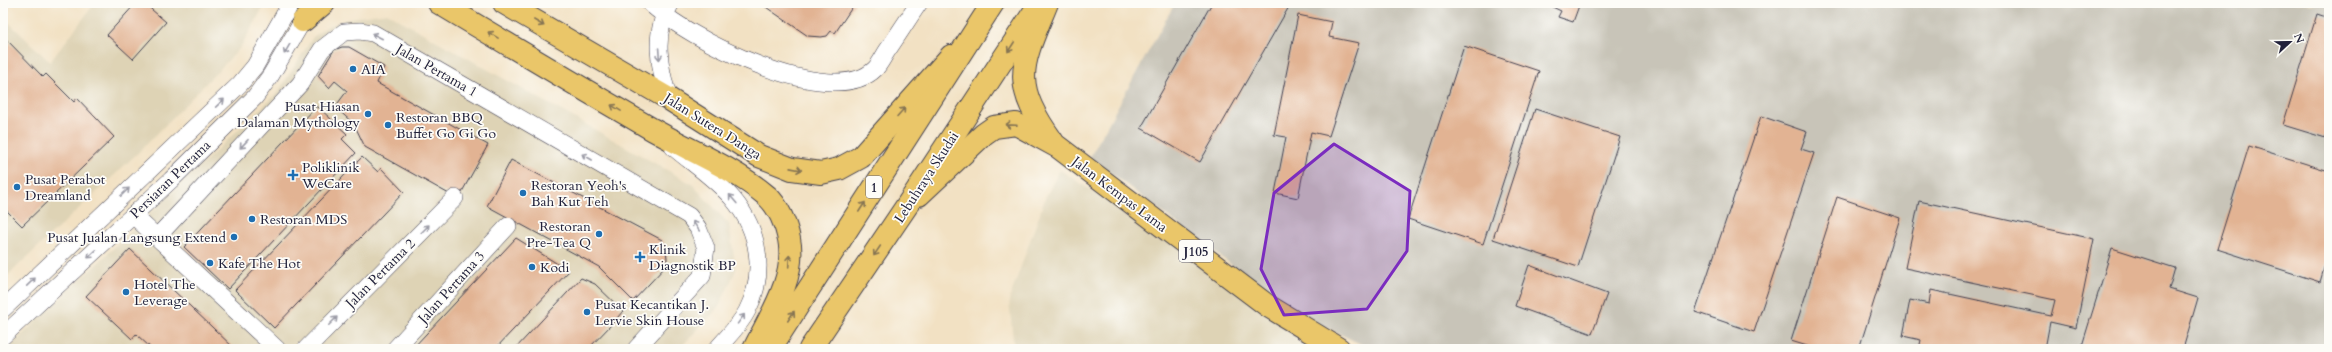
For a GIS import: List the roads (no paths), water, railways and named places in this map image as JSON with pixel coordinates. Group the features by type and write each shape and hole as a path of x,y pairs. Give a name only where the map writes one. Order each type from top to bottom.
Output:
{"main road":[{"path":"303,9 324,3"},
{"name":"Jalan Sutera Danga","path":"439,3 650,128 745,180 768,197 782,218 789,239 790,264 783,288 754,349"},
{"name":"Jalan Sutera Danga","path":"505,3 669,99 759,156 792,169 821,173 840,169 861,157 978,25"},
{"name":"1","path":"770,349 993,3"},
{"name":"Lebuhraya Skudai","path":"810,349 906,207 1040,3"},
{"name":"Jalan Kempas Lama","path":"1047,3 1024,64 1024,80 1027,97 1034,116 1058,148"},
{"name":"Jalan Kempas Lama","path":"906,207 974,143 994,128 1016,124 1058,148 1268,306 1339,349"}],"street":[{"path":"650,3 667,9 729,53 783,74 844,83 861,77 875,69 918,3"},
{"name":"Persiaran Pertama","path":"3,336 133,215 255,97 271,75 303,9"},
{"name":"Persiaran Pertama","path":"3,310 240,84 303,9"},
{"path":"667,9 659,45 661,72 669,99"},
{"name":"Jalan Pertama 1","path":"157,237 300,84 322,49 344,32 360,31 373,34 689,216 698,228 706,248 702,276 636,349"},
{"path":"650,128 722,188 746,218 754,235 758,254 758,272 754,291 747,312 717,349"},
{"name":"Jalan Pertama 2","path":"306,349 455,198"},
{"path":"133,215 277,349"},
{"name":"Jalan Pertama 3","path":"395,349 508,226"},
{"path":"3,310 16,324"}],"place":[{"name":"AIA","path":"353,69"},
{"name":"Pusat Hiasan Dalaman Mythology","path":"368,114"},
{"name":"Restoran BBQ Buffet Go Gi Go","path":"388,125"},
{"name":"Poliklinik WeCare","path":"293,175"},
{"name":"Pusat Perabot Dreamland","path":"17,187"},
{"name":"Restoran Yeoh's Bah Kut Teh","path":"523,193"},
{"name":"Restoran MDS","path":"252,219"},
{"name":"Restoran Pre-Tea Q","path":"599,234"},
{"name":"Pusat Jualan Langsung Extend","path":"234,237"},
{"name":"Klinik Diagnostik BP","path":"640,257"},
{"name":"Kafe The Hot","path":"210,263"},
{"name":"Kodi","path":"532,267"},
{"name":"Hotel The Leverage","path":"126,292"},
{"name":"Pusat Kecantikan J. Lervie Skin House","path":"587,312"}]}
